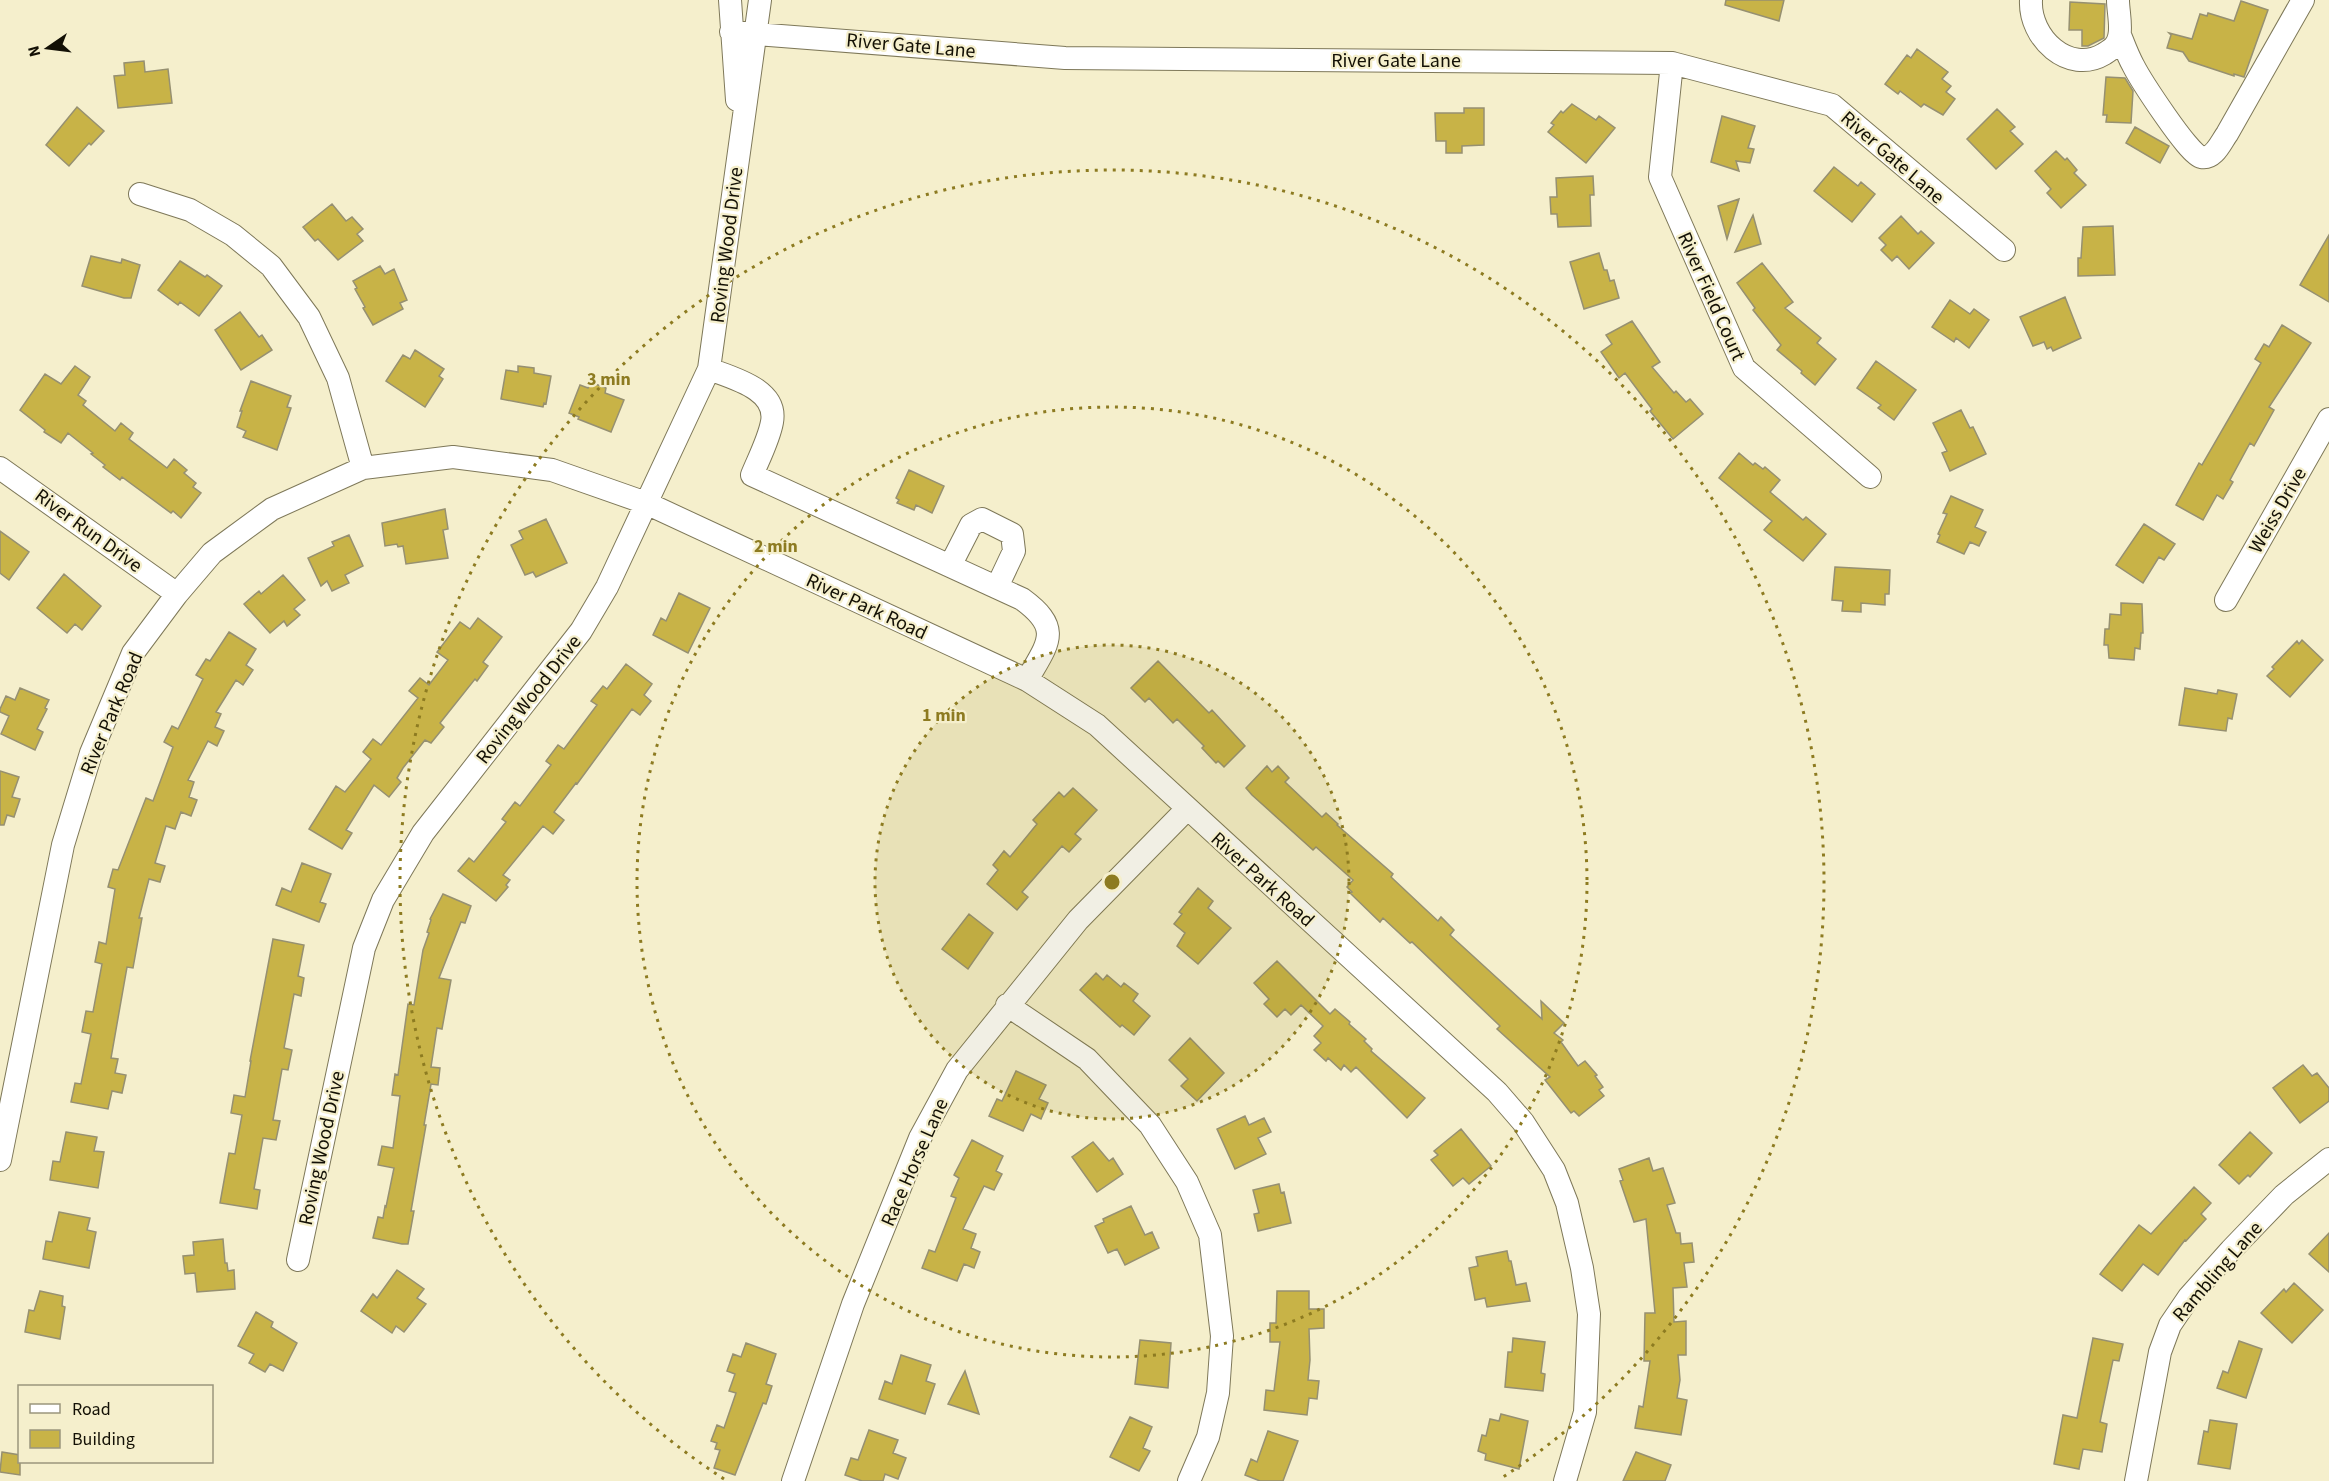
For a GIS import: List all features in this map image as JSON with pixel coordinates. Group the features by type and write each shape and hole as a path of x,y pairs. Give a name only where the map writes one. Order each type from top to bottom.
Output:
{"street":[{"name":"Roving Wood Drive","path":"729,0 740,131"},
{"name":"Roving Wood Drive","path":"297,1260 364,948 383,900 423,833 581,632 607,587 709,369 740,131 757,33 760,0"},
{"path":"2031,0 2031,7 2042,38 2066,58 2094,60 2114,48 2120,35"},
{"path":"2118,0 2120,35 2132,65 2176,130 2193,153 2200,157 2208,157 2214,153 2227,134 2303,0"},
{"name":"River Gate Lane","path":"731,32 1065,58 1672,63 1832,105 2004,250"},
{"name":"River Field Court","path":"1672,63 1660,177 1744,368 1870,477"},
{"path":"140,194 190,210 233,235 271,266 309,316 333,368 363,468"},
{"path":"709,369 747,383 762,394 769,404 772,422 753,475 997,587 1022,599 1037,610 1046,621 1049,632 1046,647 1027,680"},
{"name":"Weiss Drive","path":"2226,600 2329,419"},
{"name":"River Park Road","path":"0,1160 63,845 91,753 133,653 177,594 212,553 272,509 363,468 453,457 552,470 646,503 1027,680 1097,725 1497,1092 1524,1122 1554,1170 1567,1203 1582,1268 1589,1314 1585,1412 1565,1481"},
{"name":"River Run Drive","path":"0,468 177,594"},
{"path":"950,566 971,525 982,519 1012,534 1014,550 997,587"},
{"name":"Race Horse Lane","path":"793,1481 853,1304 920,1138 957,1070 1078,920 1187,809"},
{"path":"1008,1005 1087,1059 1150,1125 1187,1182 1210,1234 1222,1336 1218,1393 1208,1437 1189,1481"},
{"name":"Rambling Lane","path":"2136,1481 2160,1352 2170,1325 2189,1298 2231,1250 2284,1195 2329,1159"}],"building":[{"path":"1726,0 1784,0 1779,21 1725,5"},
{"path":"2241,1 2268,10 2244,77 2234,74 2234,76 2189,61 2183,52 2167,48 2171,35 2169,33 2192,39 2200,14 2207,16 2208,13 2234,21"},
{"path":"2070,2 2105,4 2104,38 2088,46 2082,46 2082,30 2069,30"},
{"path":"1917,49 1948,72 1942,79 1951,86 1946,92 1955,99 1943,115 1924,104 1921,107 1900,91 1898,94 1885,84 1907,55 1911,58"},
{"path":"144,61 145,72 168,69 172,103 118,108 114,76 125,75 124,63"},
{"path":"2106,77 2125,78 2133,91 2131,123 2106,122 2107,115 2103,115"},
{"path":"1572,104 1596,120 1599,116 1615,128 1586,163 1548,132 1554,125 1551,123 1561,111 1563,113"},
{"path":"77,107 104,131 91,145 89,143 69,166 46,145"},
{"path":"1464,108 1484,108 1484,145 1462,146 1462,153 1446,153 1446,141 1436,141 1435,113 1464,113"},
{"path":"1997,109 2015,127 2010,131 2023,144 1996,169 1967,139"},
{"path":"1722,116 1755,126 1748,148 1754,149 1750,163 1736,161 1739,171 1711,162"},
{"path":"2135,127 2169,146 2160,163 2126,143"},
{"path":"2056,151 2065,160 2067,158 2077,170 2074,173 2086,185 2061,208 2047,193 2051,189 2035,171"},
{"path":"1834,167 1858,186 1861,182 1875,194 1852,222 1814,191"},
{"path":"1593,176 1594,195 1590,195 1591,226 1558,227 1557,214 1551,214 1550,197 1557,197 1556,178"},
{"path":"1739,199 1727,239 1718,206"},
{"path":"332,204 346,221 352,217 363,229 357,234 363,241 338,260 318,239 315,241 303,227"},
{"path":"1753,215 1761,244 1735,252"},
{"path":"1901,216 1918,234 1921,231 1934,243 1909,269 1897,256 1892,261 1881,250 1886,245 1879,238"},
{"path":"2113,226 2115,275 2078,276 2078,258 2081,258 2083,227"},
{"path":"2329,235 2329,302 2300,285"},
{"path":"1599,253 1610,281 1614,280 1619,298 1584,309 1570,262"},
{"path":"91,256 121,263 122,259 140,265 131,298 82,286"},
{"path":"180,261 222,286 199,316 180,302 178,305 158,290"},
{"path":"1762,263 1793,302 1785,308 1821,338 1817,343 1836,359 1815,385 1777,350 1781,345 1753,310 1755,308 1737,283"},
{"path":"380,266 385,274 394,269 407,300 400,303 403,309 373,325 363,308 365,307 353,281"},
{"path":"2065,297 2081,338 2053,351 2051,347 2047,349 2044,342 2033,346 2020,317"},
{"path":"1950,300 1970,314 1974,309 1989,320 1969,348 1956,338 1954,342 1932,327"},
{"path":"240,312 259,337 262,335 272,350 241,370 215,330"},
{"path":"1632,321 1660,362 1652,367 1674,393 1676,391 1686,402 1690,399 1703,414 1673,439 1650,411 1652,409 1625,373 1619,378 1601,352 1612,344 1606,335"},
{"path":"2282,325 2311,343 2269,407 2274,410 2254,446 2250,443 2230,480 2233,482 2223,499 2217,495 2203,520 2176,505 2199,463 2202,465 2261,363 2255,359 2264,344 2269,347"},
{"path":"415,350 444,369 439,376 443,379 425,407 386,381 403,355 410,359"},
{"path":"1876,361 1916,390 1894,420 1878,408 1881,405 1857,388"},
{"path":"75,366 90,377 78,395 86,401 83,405 115,431 121,423 133,433 129,439 167,468 174,459 187,470 184,473 196,483 193,487 201,493 181,518 122,477 120,480 103,467 105,465 91,454 93,453 68,433 61,443 44,432 45,430 20,410 45,374 61,384"},
{"path":"518,366 534,368 534,373 551,376 546,404 544,403 543,407 501,399 506,370 518,372"},
{"path":"251,381 291,396 287,407 291,408 277,450 243,437 246,431 237,427"},
{"path":"590,382 606,388 605,393 624,400 611,432 569,413 580,385 588,388"},
{"path":"1961,410 1970,428 1973,427 1986,454 1950,471 1942,453 1947,451 1933,423"},
{"path":"1739,453 1753,465 1755,463 1763,469 1765,467 1780,480 1770,492 1803,520 1806,517 1826,534 1803,561 1764,530 1772,521 1719,478"},
{"path":"909,470 944,486 932,513 916,505 914,510 897,503 899,500 896,498"},
{"path":"1951,496 1983,510 1975,527 1986,532 1979,546 1970,542 1964,554 1937,542 1947,514 1943,513"},
{"path":"445,509 448,529 443,530 448,558 406,564 403,546 398,547 397,544 385,546 382,523"},
{"path":"546,519 567,563 536,577 533,572 525,575 511,545 523,539 519,531"},
{"path":"2144,524 2175,544 2164,560 2159,557 2143,583 2116,565"},
{"path":"0,531 29,552 9,580 0,573"},
{"path":"349,535 363,566 345,575 349,583 332,591 327,581 321,586 308,558 334,546 332,542"},
{"path":"1835,567 1890,570 1889,594 1885,594 1885,605 1861,603 1861,612 1842,611 1843,601 1832,600"},
{"path":"64,574 101,606 82,630 75,624 67,633 37,608"},
{"path":"283,575 305,600 294,609 300,615 287,626 284,621 270,633 244,604 259,591 261,594"},
{"path":"679,593 710,608 688,653 653,635 661,618 666,621"},
{"path":"2121,603 2142,604 2143,633 2141,633 2140,649 2135,648 2134,660 2109,658 2108,645 2104,645 2105,629 2109,629 2110,614 2121,615"},
{"path":"478,618 502,637 483,662 488,666 440,723 444,727 431,743 425,740 403,768 397,778 401,782 389,797 374,785 346,830 352,833 342,849 309,829 336,786 345,792 371,759 363,752 373,739 381,745 418,698 409,691 420,678 429,685 448,660 437,652 460,622 470,629"},
{"path":"229,632 256,649 246,665 253,670 243,685 236,680 216,712 221,714 215,727 224,731 217,746 208,741 188,780 194,782 189,797 197,800 191,816 181,812 175,829 166,826 155,863 165,866 160,882 149,879 139,918 142,918 133,968 127,967 111,1058 118,1059 115,1073 126,1075 122,1093 112,1091 108,1109 71,1102 75,1083 81,1084 91,1034 82,1032 86,1011 93,1012 102,964 95,962 99,942 106,944 115,889 108,887 113,869 118,870 146,798 153,801 173,747 164,742 172,726 178,729 203,679 196,675 206,659 210,661"},
{"path":"2302,640 2323,660 2290,697 2267,676 2274,669 2272,667 2297,641 2299,644"},
{"path":"1158,661 1209,713 1212,710 1245,746 1224,767 1218,761 1216,763 1202,748 1204,746 1177,719 1173,723 1149,698 1145,702 1131,688"},
{"path":"626,664 652,684 644,695 651,701 640,715 632,709 554,812 564,820 553,834 543,826 503,875 510,880 506,885 508,887 496,901 458,871 469,858 474,862 506,822 502,819 515,802 520,806 551,765 546,761 558,745 564,749 597,705 591,701 603,686 607,689"},
{"path":"20,688 49,700 37,729 43,732 35,750 1,734 9,716 0,712 0,709 6,696 15,700"},
{"path":"2185,688 2217,694 2218,690 2237,694 2232,719 2228,718 2226,731 2179,725"},
{"path":"1267,766 1272,772 1278,766 1289,778 1285,782 1322,817 1326,813 1393,874 1391,877 1438,921 1441,917 1454,930 1450,935 1542,1019 1541,1001 1564,1023 1554,1033 1563,1040 1561,1042 1578,1066 1585,1061 1597,1075 1595,1076 1603,1087 1599,1090 1604,1096 1579,1116 1574,1111 1571,1113 1545,1080 1550,1077 1497,1029 1500,1026 1412,942 1410,943 1383,918 1380,922 1350,893 1352,892 1347,887 1353,880 1316,847 1313,850 1252,795 1246,788"},
{"path":"0,771 19,777 12,797 20,799 14,817 7,815 4,825 0,825"},
{"path":"1073,788 1097,810 1075,834 1081,839 1069,852 1062,846 1022,892 1028,897 1017,910 987,884 998,870 993,865 1004,851 1010,857 1037,824 1033,820 1059,792 1064,797"},
{"path":"302,863 331,874 320,902 326,904 319,922 276,905 282,888 291,892"},
{"path":"1198,888 1213,901 1208,908 1231,928 1198,964 1177,946 1185,933 1174,924 1182,914 1179,912"},
{"path":"443,894 471,906 465,923 461,922 439,978 451,980 442,1029 437,1028 431,1067 440,1068 438,1085 431,1084 411,1211 414,1211 408,1244 402,1244 373,1238 378,1217 383,1218 394,1168 378,1165 382,1146 393,1148 400,1096 392,1095 395,1074 398,1075 408,1004 414,1005 430,919"},
{"path":"969,914 993,933 968,969 942,949"},
{"path":"273,939 304,945 298,976 304,978 301,996 294,994 284,1048 292,1050 288,1070 282,1069 273,1120 280,1121 276,1140 263,1138 254,1189 260,1190 257,1209 220,1203 229,1153 235,1154 242,1115 231,1113 234,1095 245,1097"},
{"path":"1277,961 1330,1014 1335,1009 1350,1022 1349,1024 1366,1039 1364,1041 1372,1049 1371,1051 1425,1098 1407,1118 1356,1067 1351,1072 1344,1065 1341,1070 1328,1058 1326,1061 1314,1050 1321,1043 1314,1036 1323,1026 1301,1005 1291,1015 1285,1009 1277,1017 1264,1004 1269,999 1254,983"},
{"path":"1096,973 1103,980 1107,975 1121,987 1124,983 1138,994 1133,1001 1150,1016 1134,1035 1122,1025 1120,1027 1080,990"},
{"path":"1190,1038 1224,1073 1197,1101 1181,1086 1188,1079 1169,1060"},
{"path":"2303,1065 2312,1076 2317,1073 2329,1088 2329,1101 2300,1123 2273,1088"},
{"path":"1016,1071 1046,1085 1039,1099 1048,1103 1041,1119 1031,1114 1023,1131 989,1116 997,1099 1002,1101"},
{"path":"1245,1116 1249,1125 1264,1118 1271,1132 1258,1138 1266,1154 1235,1169 1217,1129"},
{"path":"1461,1129 1491,1166 1469,1184 1463,1178 1453,1186 1431,1160 1438,1155 1434,1151"},
{"path":"66,1132 97,1137 94,1151 104,1152 98,1188 50,1180 53,1161 60,1162"},
{"path":"2250,1132 2272,1153 2250,1177 2248,1175 2239,1184 2219,1165"},
{"path":"972,1140 1003,1156 996,1171 1002,1174 994,1190 984,1186 963,1229 976,1234 971,1248 980,1252 974,1268 964,1264 957,1281 922,1268 929,1250 935,1252 956,1198 951,1196 959,1178 954,1175"},
{"path":"1093,1142 1109,1161 1113,1158 1123,1174 1097,1192 1072,1157"},
{"path":"1649,1158 1653,1171 1663,1168 1675,1203 1667,1205 1676,1233 1680,1233 1681,1244 1692,1243 1694,1262 1684,1263 1687,1287 1673,1288 1674,1322 1686,1321 1686,1355 1678,1355 1680,1380 1677,1398 1687,1400 1681,1435 1635,1428 1639,1406 1643,1407 1650,1361 1644,1361 1645,1313 1655,1313 1646,1219 1634,1222 1620,1181 1623,1180 1619,1169"},
{"path":"1279,1184 1281,1193 1284,1192 1291,1223 1258,1231 1254,1214 1259,1213 1253,1190"},
{"path":"2194,1187 2211,1203 2201,1214 2206,1219 2185,1240 2158,1275 2143,1264 2122,1291 2100,1274 2139,1225 2151,1234"},
{"path":"1131,1206 1145,1235 1152,1232 1159,1248 1125,1265 1117,1249 1108,1253 1095,1226 1104,1222 1103,1219"},
{"path":"59,1212 90,1218 87,1230 96,1232 89,1268 43,1259 46,1241 52,1242"},
{"path":"2329,1233 2329,1272 2309,1254"},
{"path":"223,1239 225,1263 227,1263 228,1271 234,1270 235,1289 197,1292 195,1273 185,1274 183,1256 194,1255 193,1242"},
{"path":"1507,1251 1516,1285 1526,1283 1530,1301 1487,1307 1485,1298 1475,1300 1469,1268 1478,1266 1476,1257"},
{"path":"397,1270 424,1289 417,1298 426,1304 404,1332 396,1326 392,1333 361,1311 373,1294 377,1298"},
{"path":"2294,1283 2323,1310 2292,1343 2261,1313 2284,1289 2286,1292"},
{"path":"40,1291 63,1296 62,1306 65,1307 60,1339 25,1332 29,1310 34,1311"},
{"path":"1277,1291 1309,1291 1309,1309 1324,1309 1324,1328 1309,1329 1308,1380 1319,1381 1317,1399 1309,1398 1307,1415 1264,1410 1266,1390 1274,1391 1280,1342 1270,1342 1270,1323 1276,1323"},
{"path":"256,1312 273,1322 271,1327 297,1343 283,1371 270,1364 265,1372 249,1363 254,1354 238,1346"},
{"path":"1513,1338 1545,1342 1541,1373 1545,1374 1543,1391 1505,1387 1508,1352 1512,1352"},
{"path":"2093,1338 2123,1344 2119,1361 2113,1360 2100,1422 2107,1424 2102,1452 2083,1449 2079,1469 2054,1464 2063,1415 2077,1418"},
{"path":"1140,1340 1171,1343 1168,1388 1135,1384"},
{"path":"2239,1341 2262,1349 2246,1398 2217,1388 2223,1371 2228,1373"},
{"path":"746,1343 776,1354 766,1384 772,1386 766,1404 763,1403 735,1475 714,1468 720,1450 715,1449 717,1443 711,1441 717,1425 724,1428 736,1393 729,1391 735,1374 727,1371 733,1354 741,1357"},
{"path":"901,1355 931,1365 926,1381 935,1384 925,1414 879,1399 885,1381 892,1384"},
{"path":"965,1371 979,1414 948,1404"},
{"path":"1501,1414 1528,1421 1519,1469 1485,1460 1486,1454 1478,1451 1482,1435 1486,1436 1490,1419 1499,1421"},
{"path":"1130,1417 1152,1427 1143,1448 1150,1451 1139,1471 1110,1457"},
{"path":"2210,1420 2237,1424 2230,1469 2198,1464 2204,1431 2208,1432"},
{"path":"869,1430 898,1440 893,1453 906,1458 898,1479 885,1474 883,1481 862,1481 845,1475 851,1458 858,1460"},
{"path":"1268,1431 1298,1441 1283,1481 1260,1481 1245,1475 1251,1459 1257,1462"},
{"path":"2,1452 18,1455 20,1475 0,1472"},
{"path":"1636,1452 1671,1465 1665,1481 1623,1481"}]}
